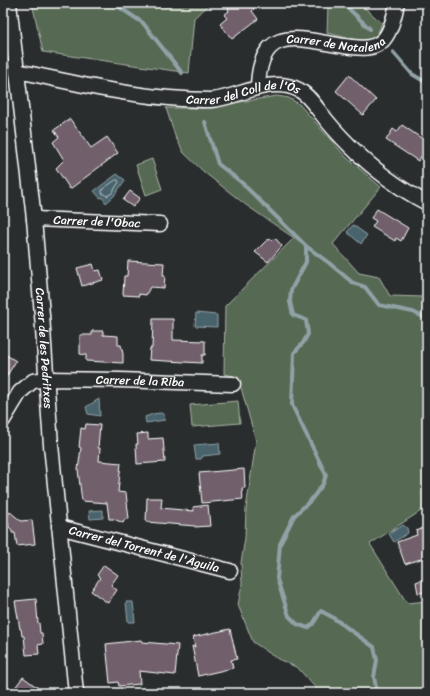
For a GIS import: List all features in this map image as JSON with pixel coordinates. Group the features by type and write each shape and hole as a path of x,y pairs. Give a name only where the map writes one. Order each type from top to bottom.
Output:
{"street":[{"name":"Carrer de les Pedritxes","path":"9,3 34,219 51,444 76,693"},
{"name":"Carrer de Notalena","path":"258,87 258,73 263,57 271,45 283,40 296,38 341,46 367,48 382,42 393,22 397,3"},
{"name":"Carrer del Coll de l'Ós","path":"17,71 102,89 180,99 212,100 258,87 288,86 300,90 350,146 377,170 396,185 427,203"},
{"name":"Carrer de l'Obac","path":"34,219 160,224"},
{"name":"Carrer de la Riba","path":"3,420 20,392 33,381 47,379 106,379 233,384"},
{"name":"Carrer del Torrent de l'Àguila","path":"59,527 230,571"}],"green space":[{"path":"32,3 210,3 194,18 189,73 43,52"},
{"path":"324,3 359,3 382,23 379,31 369,40 327,33 328,5"},
{"path":"277,96 289,98 299,104 346,157 381,187 333,244 359,273 379,277 390,296 424,297 427,299 427,507 370,544 407,603 427,601 427,693 320,693 298,668 278,659 253,642 238,605 242,584 241,563 245,538 246,509 256,441 238,377 224,374 225,306 294,238 246,205 205,173 184,153 175,136 166,108 203,108"},
{"path":"152,159 162,189 146,195 136,165"},
{"path":"238,401 240,423 192,427 190,405"}],"water":[{"path":"117,174 125,180 114,196 106,203 102,197 100,198 94,191"},
{"path":"353,225 367,235 361,244 347,232"},
{"path":"196,313 217,315 217,327 195,326"},
{"path":"99,399 100,416 88,414 86,407"},
{"path":"160,413 164,414 165,420 146,423 145,417"},
{"path":"219,443 220,454 203,456 201,459 196,459 194,445"},
{"path":"103,510 103,518 90,519 89,511"},
{"path":"403,525 407,528 408,533 394,542 389,534"},
{"path":"126,602 133,602 135,622 128,622"}],"building":[{"path":"234,3 249,3 254,9 252,11 258,19 232,39 220,24 227,18 224,15 229,11 228,9"},
{"path":"349,75 376,100 363,115 336,91"},
{"path":"70,119 91,148 107,137 118,153 70,189 56,168 64,160 53,142 59,137 54,130"},
{"path":"402,125 427,142 427,148 418,161 386,140 393,129 397,132"},
{"path":"130,191 140,198 133,207 123,200"},
{"path":"377,209 408,228 401,241 396,238 395,241 372,227 376,221 371,218"},
{"path":"276,239 282,246 268,262 255,252 267,240"},
{"path":"128,261 164,263 164,288 150,287 146,295 123,295 124,276 127,276"},
{"path":"93,264 95,271 100,270 103,280 82,286 77,268"},
{"path":"153,319 173,319 173,340 205,341 205,355 202,355 202,363 149,360 150,348 152,348"},
{"path":"92,331 103,331 103,335 118,336 118,345 121,345 123,354 123,363 86,361 86,355 80,354 80,335 92,335"},
{"path":"3,353 16,361 3,382"},
{"path":"86,424 100,425 98,448 100,448 99,461 121,463 118,492 126,493 129,519 125,519 123,523 114,519 109,519 107,503 82,501 78,470 81,448 79,447 81,428 85,429"},
{"path":"148,433 148,439 163,438 165,462 137,464 137,434"},
{"path":"244,469 245,488 242,488 243,499 202,503 199,473"},
{"path":"147,498 162,498 161,508 194,511 193,507 208,505 210,526 195,527 146,522"},
{"path":"10,512 21,521 32,520 35,544 17,546 15,533 12,533 12,530 8,526 9,524 4,520"},
{"path":"427,527 427,559 424,558 405,564 397,542 417,535 416,531"},
{"path":"104,565 118,575 111,585 117,590 108,603 91,591 100,578 97,575"},
{"path":"427,578 427,592 418,593 416,582"},
{"path":"36,599 38,623 40,633 42,633 43,644 38,645 39,654 26,655 24,636 22,636 20,629 15,601"},
{"path":"230,629 237,659 231,660 233,668 198,676 192,646 195,647 193,637"},
{"path":"141,640 142,642 178,645 175,675 139,671 140,684 119,686 118,682 110,683 106,644"},
{"path":"23,677 45,693 11,693"}],"waterway":[{"path":"113,3 143,23 182,73"},
{"path":"346,3 349,9 370,29"},
{"path":"393,52 412,74 427,83"},
{"path":"205,122 218,164 241,182 306,246 306,262 291,290 290,302 293,315 306,320 308,334 303,343 294,353 292,405 326,475 323,484 311,500 294,516 280,544 277,579 289,616 297,624 308,628 313,624 321,611 332,617 374,647 377,660 374,677 377,693"},
{"path":"306,246 353,283 365,287 379,305 413,312 427,319"}]}
